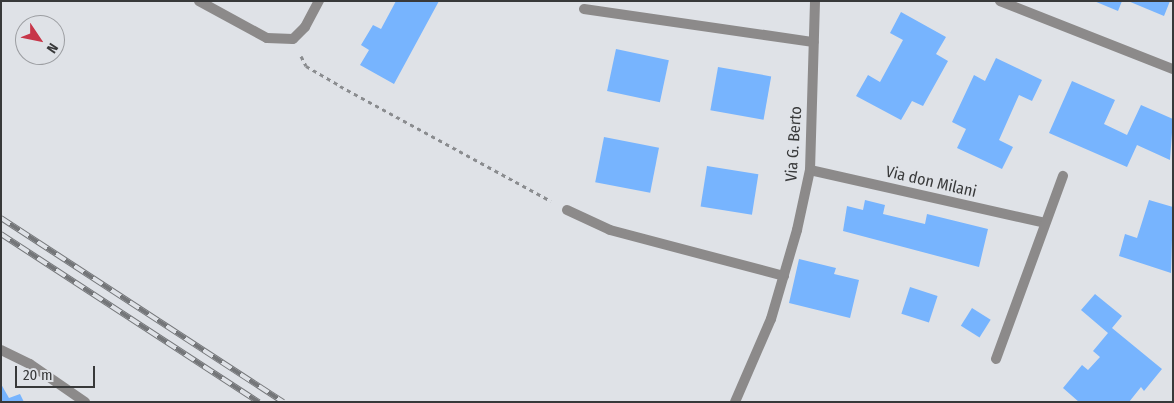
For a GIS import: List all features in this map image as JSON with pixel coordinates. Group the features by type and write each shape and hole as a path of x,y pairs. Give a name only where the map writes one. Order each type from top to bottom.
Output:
{"street":[{"path":"199,1 267,38 293,39 305,27 319,1"},
{"name":"Via G. Berto","path":"734,402 772,319 797,230 810,170 815,1"},
{"path":"1000,1 1173,69"},
{"path":"584,9 814,42"},
{"name":"Via don Milani","path":"810,170 1045,223"},
{"path":"996,359 1064,176"},
{"path":"567,210 610,230 784,276"},
{"path":"1,350 30,364 85,402"}],"path":[{"path":"293,39 306,66 567,210"}],"building":[{"path":"396,1 439,1 394,84 360,65 369,50 361,45 373,25 381,29"},
{"path":"1094,1 1122,1 1118,11"},
{"path":"1128,1 1170,1 1164,16"},
{"path":"901,12 946,37 936,54 948,61 923,106 912,101 901,120 856,96 868,75 880,82 903,40 890,33"},
{"path":"616,49 669,60 660,102 607,91"},
{"path":"996,58 1042,80 1032,101 1019,95 999,140 1013,147 1002,169 957,148 966,129 952,122 974,75 985,81"},
{"path":"718,67 771,76 764,120 710,110"},
{"path":"1072,81 1115,100 1104,124 1127,135 1141,105 1173,119 1170,160 1137,145 1127,167 1049,133"},
{"path":"604,137 659,148 650,193 595,182"},
{"path":"707,166 758,174 752,215 701,206"},
{"path":"865,200 885,205 883,214 925,224 927,214 988,229 979,267 843,231 847,206 863,210"},
{"path":"1149,200 1173,207 1171,273 1119,256 1125,234 1137,238"},
{"path":"799,259 836,268 834,274 859,280 850,318 789,303"},
{"path":"910,287 938,296 929,323 901,314"},
{"path":"1095,294 1122,316 1112,328 1162,369 1144,391 1141,387 1129,402 1079,402 1063,388 1082,365 1088,370 1100,357 1093,351 1108,333 1081,310"},
{"path":"972,308 991,320 980,337 961,326"},
{"path":"1,384 9,398 20,394 24,402 1,402"}],"railway":[{"path":"1,218 283,402"},
{"path":"1,234 259,402"}]}
